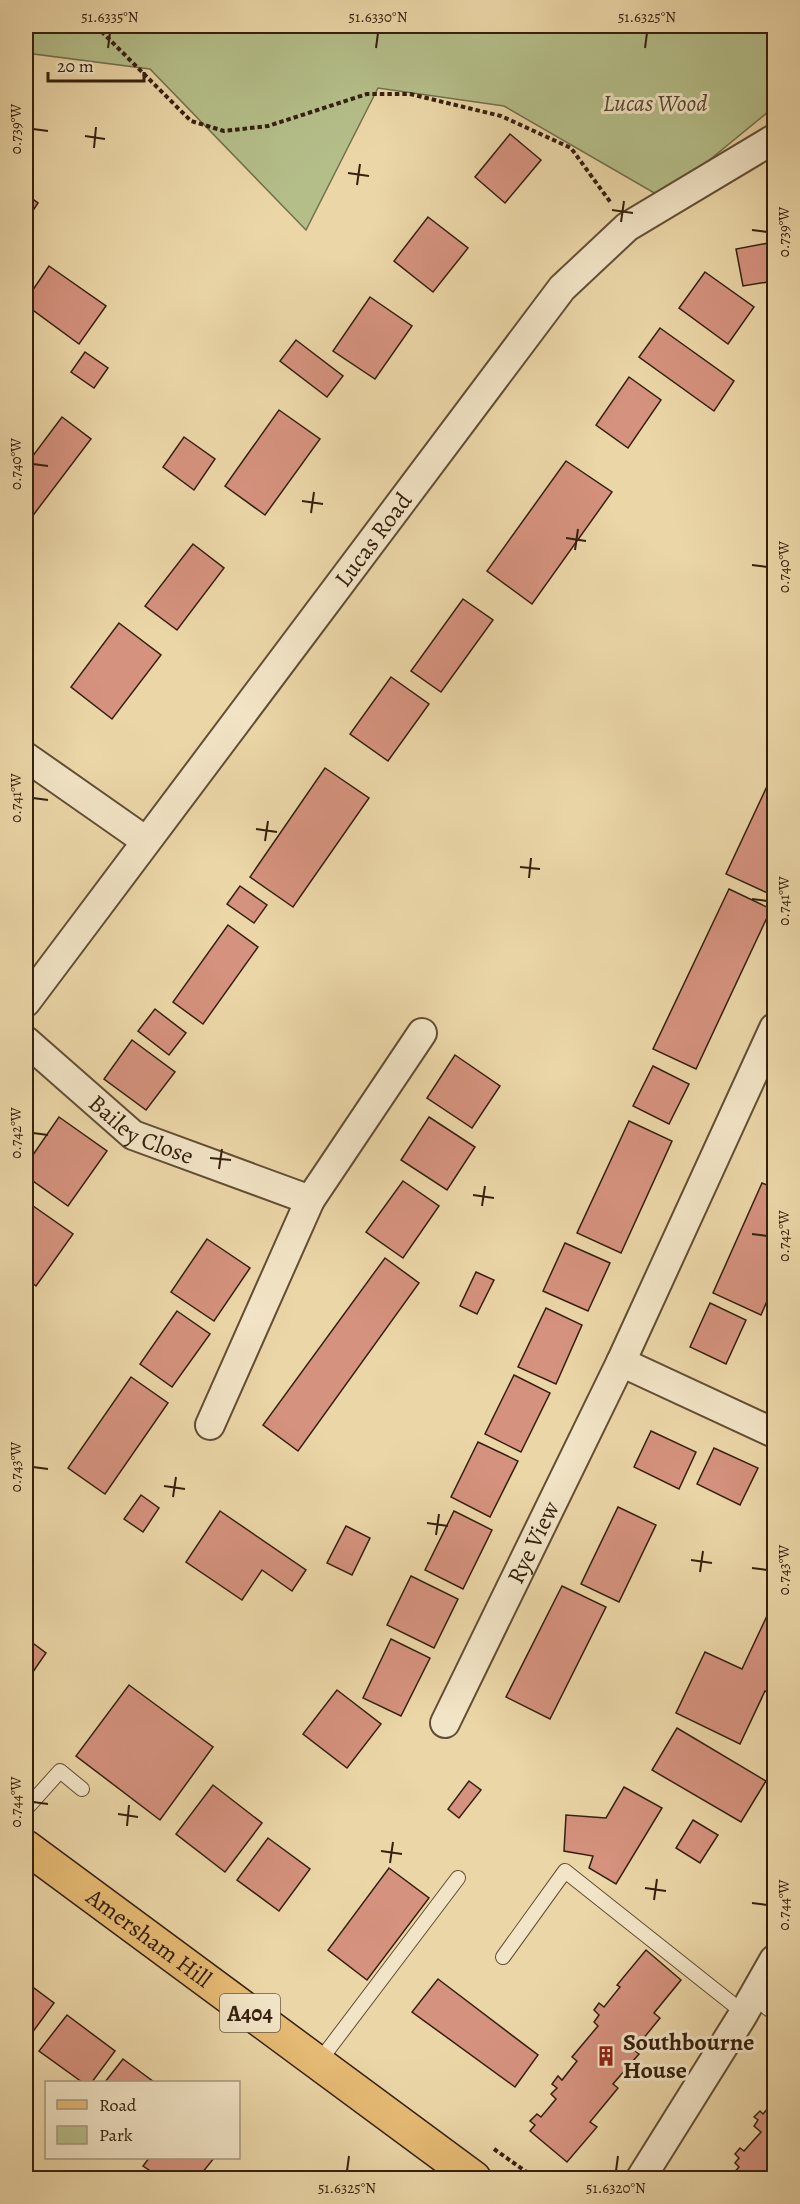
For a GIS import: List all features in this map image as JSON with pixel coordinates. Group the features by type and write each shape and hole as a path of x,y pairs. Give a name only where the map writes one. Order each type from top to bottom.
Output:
{"main road":[{"name":"Amersham Hill","path":"26,1847 474,2178"}],"street":[{"name":"Lucas Road","path":"26,1002 562,288 627,226 774,139"},
{"path":"26,758 146,841"},
{"name":"Rye View","path":"445,1723 621,1362 774,1028"},
{"path":"210,1425 310,1200 422,1032"},
{"name":"Bailey Close","path":"26,1041 133,1135 310,1200"},
{"path":"621,1362 774,1433"},
{"path":"641,2178 757,2008 774,1960"}],"lane":[{"path":"26,1809 60,1772 82,1789"},
{"path":"503,1957 565,1871 757,2008"},
{"path":"318,2063 458,1878"}],"path":[{"path":"96,26 191,121 224,131 268,126 367,94 410,94 501,116 571,148 627,226"}],"green space":[{"name":"Lucas Wood","path":"26,26 774,26 774,110 768,112 663,198 504,106 378,88 306,230 150,69 26,53"}],"building":[{"path":"510,134 541,160 505,203 475,177"},
{"path":"26,194 38,203 26,221"},
{"path":"428,217 468,248 433,292 394,261"},
{"path":"774,242 774,281 743,286 736,249"},
{"path":"49,266 106,306 79,344 26,305 26,300"},
{"path":"705,272 754,307 728,344 679,308"},
{"path":"370,297 412,326 375,379 333,351"},
{"path":"660,328 734,381 714,411 639,357"},
{"path":"296,340 343,376 327,397 280,361"},
{"path":"85,352 108,368 94,388 71,372"},
{"path":"629,377 661,400 628,448 596,425"},
{"path":"279,410 320,439 265,515 225,486"},
{"path":"62,417 91,439 28,522 26,521 26,465"},
{"path":"184,437 215,459 194,490 163,467"},
{"path":"566,461 612,492 532,604 487,571"},
{"path":"193,544 224,568 177,630 145,606"},
{"path":"463,599 493,620 441,692 411,671"},
{"path":"119,623 161,655 112,719 71,687"},
{"path":"391,677 429,704 388,761 350,734"},
{"path":"325,768 369,798 293,907 250,877"},
{"path":"769,782 774,784 774,896 726,874"},
{"path":"240,886 267,905 254,923 227,904"},
{"path":"729,889 771,909 696,1069 653,1049"},
{"path":"228,925 258,947 203,1024 173,1002"},
{"path":"155,1009 186,1033 169,1055 138,1031"},
{"path":"132,1040 175,1072 146,1110 104,1079"},
{"path":"455,1055 500,1086 472,1128 427,1098"},
{"path":"653,1066 689,1084 669,1124 633,1106"},
{"path":"59,1117 107,1151 68,1206 26,1176 26,1165"},
{"path":"429,1117 475,1147 447,1190 401,1160"},
{"path":"629,1121 672,1141 621,1253 577,1233"},
{"path":"774,1160 774,1177 768,1174"},
{"path":"403,1181 439,1206 403,1258 366,1232"},
{"path":"762,1183 774,1188 774,1285 761,1315 713,1293"},
{"path":"26,1201 73,1234 36,1286 26,1278"},
{"path":"207,1239 250,1268 214,1321 171,1292"},
{"path":"565,1243 610,1263 588,1311 543,1291"},
{"path":"385,1258 419,1283 298,1451 263,1425"},
{"path":"476,1272 494,1280 477,1314 460,1306"},
{"path":"710,1303 746,1320 726,1364 690,1347"},
{"path":"546,1308 582,1325 556,1384 518,1367"},
{"path":"177,1311 210,1334 172,1387 140,1364"},
{"path":"514,1375 550,1393 521,1452 485,1434"},
{"path":"131,1377 168,1403 105,1494 68,1468"},
{"path":"651,1431 696,1452 679,1489 634,1467"},
{"path":"478,1442 518,1461 490,1517 451,1497"},
{"path":"714,1448 758,1468 740,1505 697,1484"},
{"path":"141,1495 159,1508 143,1532 124,1519"},
{"path":"618,1507 656,1525 619,1602 581,1584"},
{"path":"220,1511 306,1570 292,1591 262,1570 242,1600 186,1562"},
{"path":"454,1511 492,1530 463,1589 425,1570"},
{"path":"346,1526 370,1538 352,1575 327,1563"},
{"path":"411,1576 458,1599 434,1648 387,1625"},
{"path":"562,1586 606,1607 550,1719 506,1697"},
{"path":"774,1601 774,1695 765,1691 740,1744 676,1713 705,1652 742,1669"},
{"path":"26,1638 46,1653 26,1682"},
{"path":"391,1639 430,1658 401,1716 363,1698"},
{"path":"129,1685 213,1747 160,1820 76,1756"},
{"path":"337,1690 381,1724 347,1768 303,1734"},
{"path":"677,1728 766,1781 741,1822 652,1770"},
{"path":"469,1781 481,1790 459,1818 448,1809"},
{"path":"213,1785 262,1823 225,1872 176,1834"},
{"path":"624,1787 662,1808 616,1884 589,1868 593,1856 564,1851 566,1815 606,1818"},
{"path":"693,1820 718,1835 700,1863 676,1848"},
{"path":"268,1838 310,1869 279,1911 237,1880"},
{"path":"389,1868 429,1898 367,1980 328,1950"},
{"name":"Southbourne House","path":"646,1950 681,1980 654,2013 660,2018 634,2050 639,2054 613,2084 618,2088 590,2122 597,2127 567,2162 530,2131 535,2125 530,2121 537,2114 541,2117 556,2099 551,2094 557,2088 552,2084 558,2076 562,2080 577,2061 572,2057 598,2026 594,2022 599,2015 594,2010 599,2003 604,2007 620,1987 617,1985"},
{"path":"438,1979 538,2055 515,2087 412,2012"},
{"path":"26,1982 54,2003 26,2041"},
{"path":"67,2015 115,2051 93,2081 81,2081 39,2051"},
{"path":"123,2059 153,2081 106,2081"},
{"path":"774,2101 774,2178 729,2178 739,2167 735,2163 739,2158 735,2154 740,2148 744,2151 761,2132 754,2126 758,2120 754,2117 760,2111 763,2114"},
{"path":"148,2159 213,2159 198,2178 161,2178 143,2166"}],"place":[{"name":"Southbourne House","path":"606,2056"}]}
